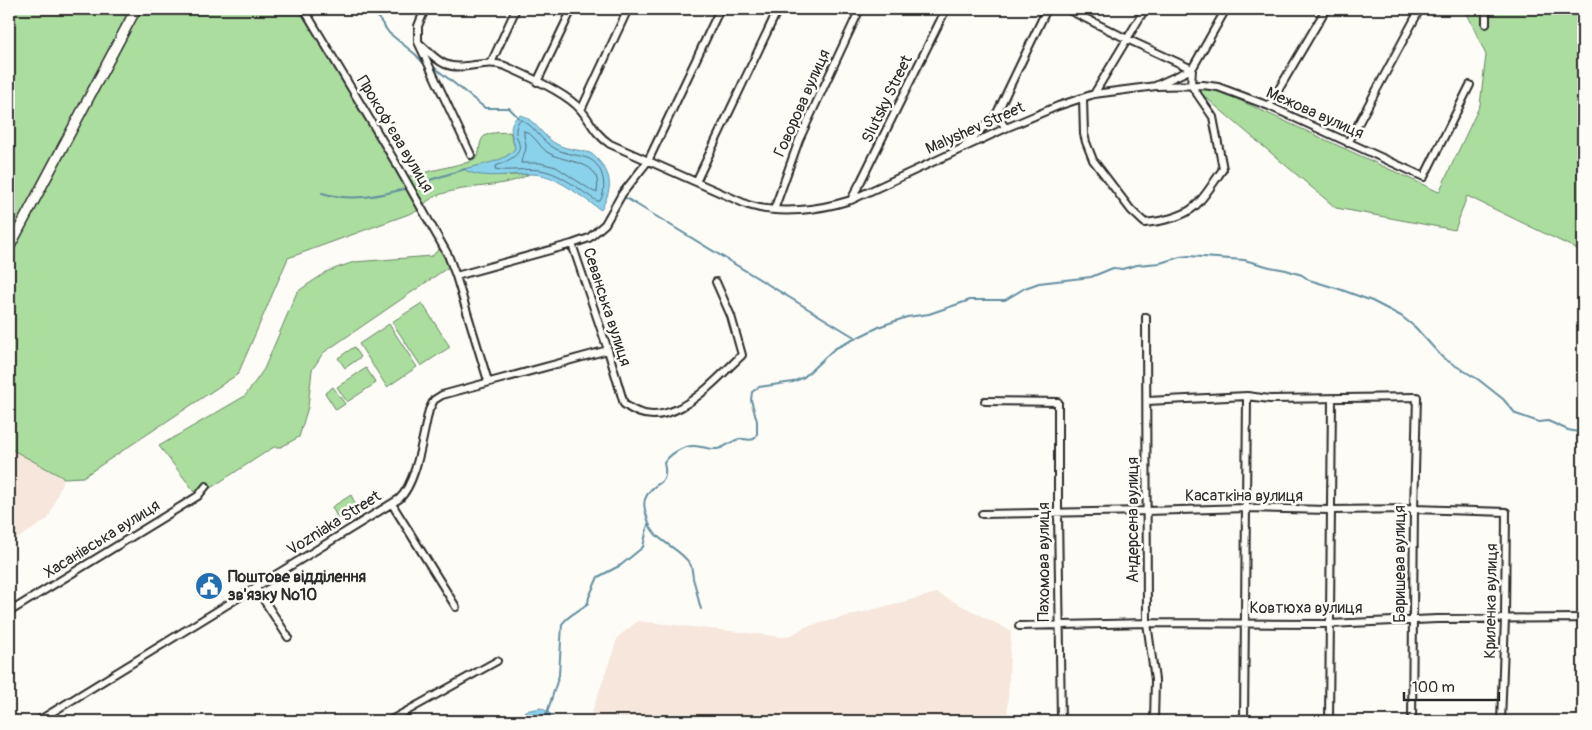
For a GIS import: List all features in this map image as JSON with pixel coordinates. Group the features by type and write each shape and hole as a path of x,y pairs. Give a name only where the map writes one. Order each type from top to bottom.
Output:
{"main road":[{"path":"9,248 136,9"}],"street":[{"name":"Прокоф’єва вулиця","path":"304,9 442,244 456,276 488,381"},
{"path":"426,9 418,26 418,42 471,154"},
{"path":"418,42 448,65 464,67 491,63 516,9"},
{"path":"537,82 572,9"},
{"path":"581,110 628,9"},
{"name":"Севанська вулиця","path":"716,282 731,316 742,355 696,398 677,410 656,414 631,410 624,404 572,244 589,238 605,224 622,194 648,161 720,9"},
{"path":"696,182 778,9"},
{"name":"Говорова вулиця","path":"774,210 799,140 860,9"},
{"name":"Slutsky Street","path":"851,200 946,9"},
{"path":"962,149 996,115 1047,9"},
{"path":"1067,9 1127,40 1192,69"},
{"path":"1094,94 1145,9"},
{"path":"1083,98 1084,134 1093,160 1131,210 1145,223 1157,222 1194,208 1223,169 1213,117 1191,85 1192,69 1226,9"},
{"path":"1269,106 1326,9"},
{"path":"1348,143 1420,9"},
{"path":"1486,9 1486,24"},
{"name":"Malyshev Street","path":"491,63 503,66 565,96 581,110 600,137 610,144 748,205 760,209 774,210 823,207 851,200 1006,128 1094,94 1156,86 1191,85"},
{"path":"1156,86 1192,69"},
{"name":"Межова вулиця","path":"1191,85 1218,87 1269,106 1424,177 1470,85"},
{"path":"996,115 1006,128"},
{"path":"861,181 876,189"},
{"path":"456,276 572,244"},
{"name":"Андерсена вулиця","path":"1146,317 1147,623 1155,680 1154,721"},
{"name":"Vozniaka Street","path":"38,721 392,504 405,494 434,400 450,391 608,350"},
{"path":"1244,721 1246,396"},
{"path":"1147,401 1246,396 1270,399 1332,399 1329,721"},
{"name":"Баришева вулиця","path":"1332,399 1417,396 1412,721"},
{"name":"Пахомова вулиця","path":"985,401 1058,402 1060,721"},
{"name":"Хасанівська вулиця","path":"9,612 198,496 206,486"},
{"path":"392,504 456,608"},
{"name":"Касаткіна вулиця","path":"982,514 1246,508 1414,509 1506,512"},
{"name":"Криленка вулиця","path":"1501,721 1505,619 1506,512"},
{"path":"256,588 288,636"},
{"name":"Ковтюха вулиця","path":"1019,626 1245,622 1329,624 1413,619 1582,618 1583,629"},
{"path":"389,721 497,662"}],"shaded area":[{"path":"9,448 64,478 48,519 9,544"},
{"path":"937,593 1011,631 1007,721 589,721 618,637 638,621 783,637 792,635 805,627"}],"green space":[{"path":"9,9 299,9 401,178 469,162 478,156 480,143 484,136 510,132 515,148 511,153 500,160 465,169 488,175 529,174 517,180 440,195 428,201 420,210 288,258 238,374 83,477 64,478 9,448"},
{"path":"1465,9 1583,9 1583,252 1467,196 1455,230 1336,208 1191,85 1215,89 1439,192 1480,105 1486,55"},
{"path":"440,248 450,266 323,353 312,370 308,407 299,437 281,447 274,447 198,496 159,446 245,396 264,369 297,292 328,271 354,262 432,256"},
{"path":"422,303 450,347 421,366 392,322"},
{"path":"389,324 417,367 387,387 359,344"},
{"path":"354,347 361,357 345,368 338,358"},
{"path":"366,368 376,383 347,402 337,387"},
{"path":"333,387 345,404 336,410 325,393"},
{"path":"351,495 357,507 338,519 332,507"}],"water":[{"path":"521,115 530,120 558,145 590,153 599,161 609,179 609,191 601,210 549,177 533,174 480,175 464,169 492,162 511,152 515,148 511,129 513,121"},
{"path":"541,708 557,721 519,721 525,711"}],"waterway":[{"path":"375,9 379,19 389,33 415,54 426,66"},
{"path":"435,68 485,108 509,108 519,118"},
{"path":"417,184 465,169"},
{"path":"322,193 354,198 374,196 405,189"},
{"path":"626,198 856,338"},
{"path":"701,609 690,564 680,553 655,534 648,520 644,503 649,492 663,480 665,476 664,463 673,454 690,446 717,449 739,439 754,439 757,434 757,421 751,400 752,392 759,387 793,382 804,377 834,349 881,326 907,317 929,314 970,300 1005,300 1025,288 1039,283 1091,277 1113,268 1122,269 1189,256 1244,260 1302,275 1309,280 1372,301 1401,316 1415,327 1443,358 1479,380 1503,399 1516,414 1539,422 1548,421 1568,430 1583,433"},
{"path":"547,713 559,675 562,624 588,603 598,577 621,565 643,547 648,524"}],"place":[{"name":"Поштове відділення зв'язку №10","path":"209,586"}]}
